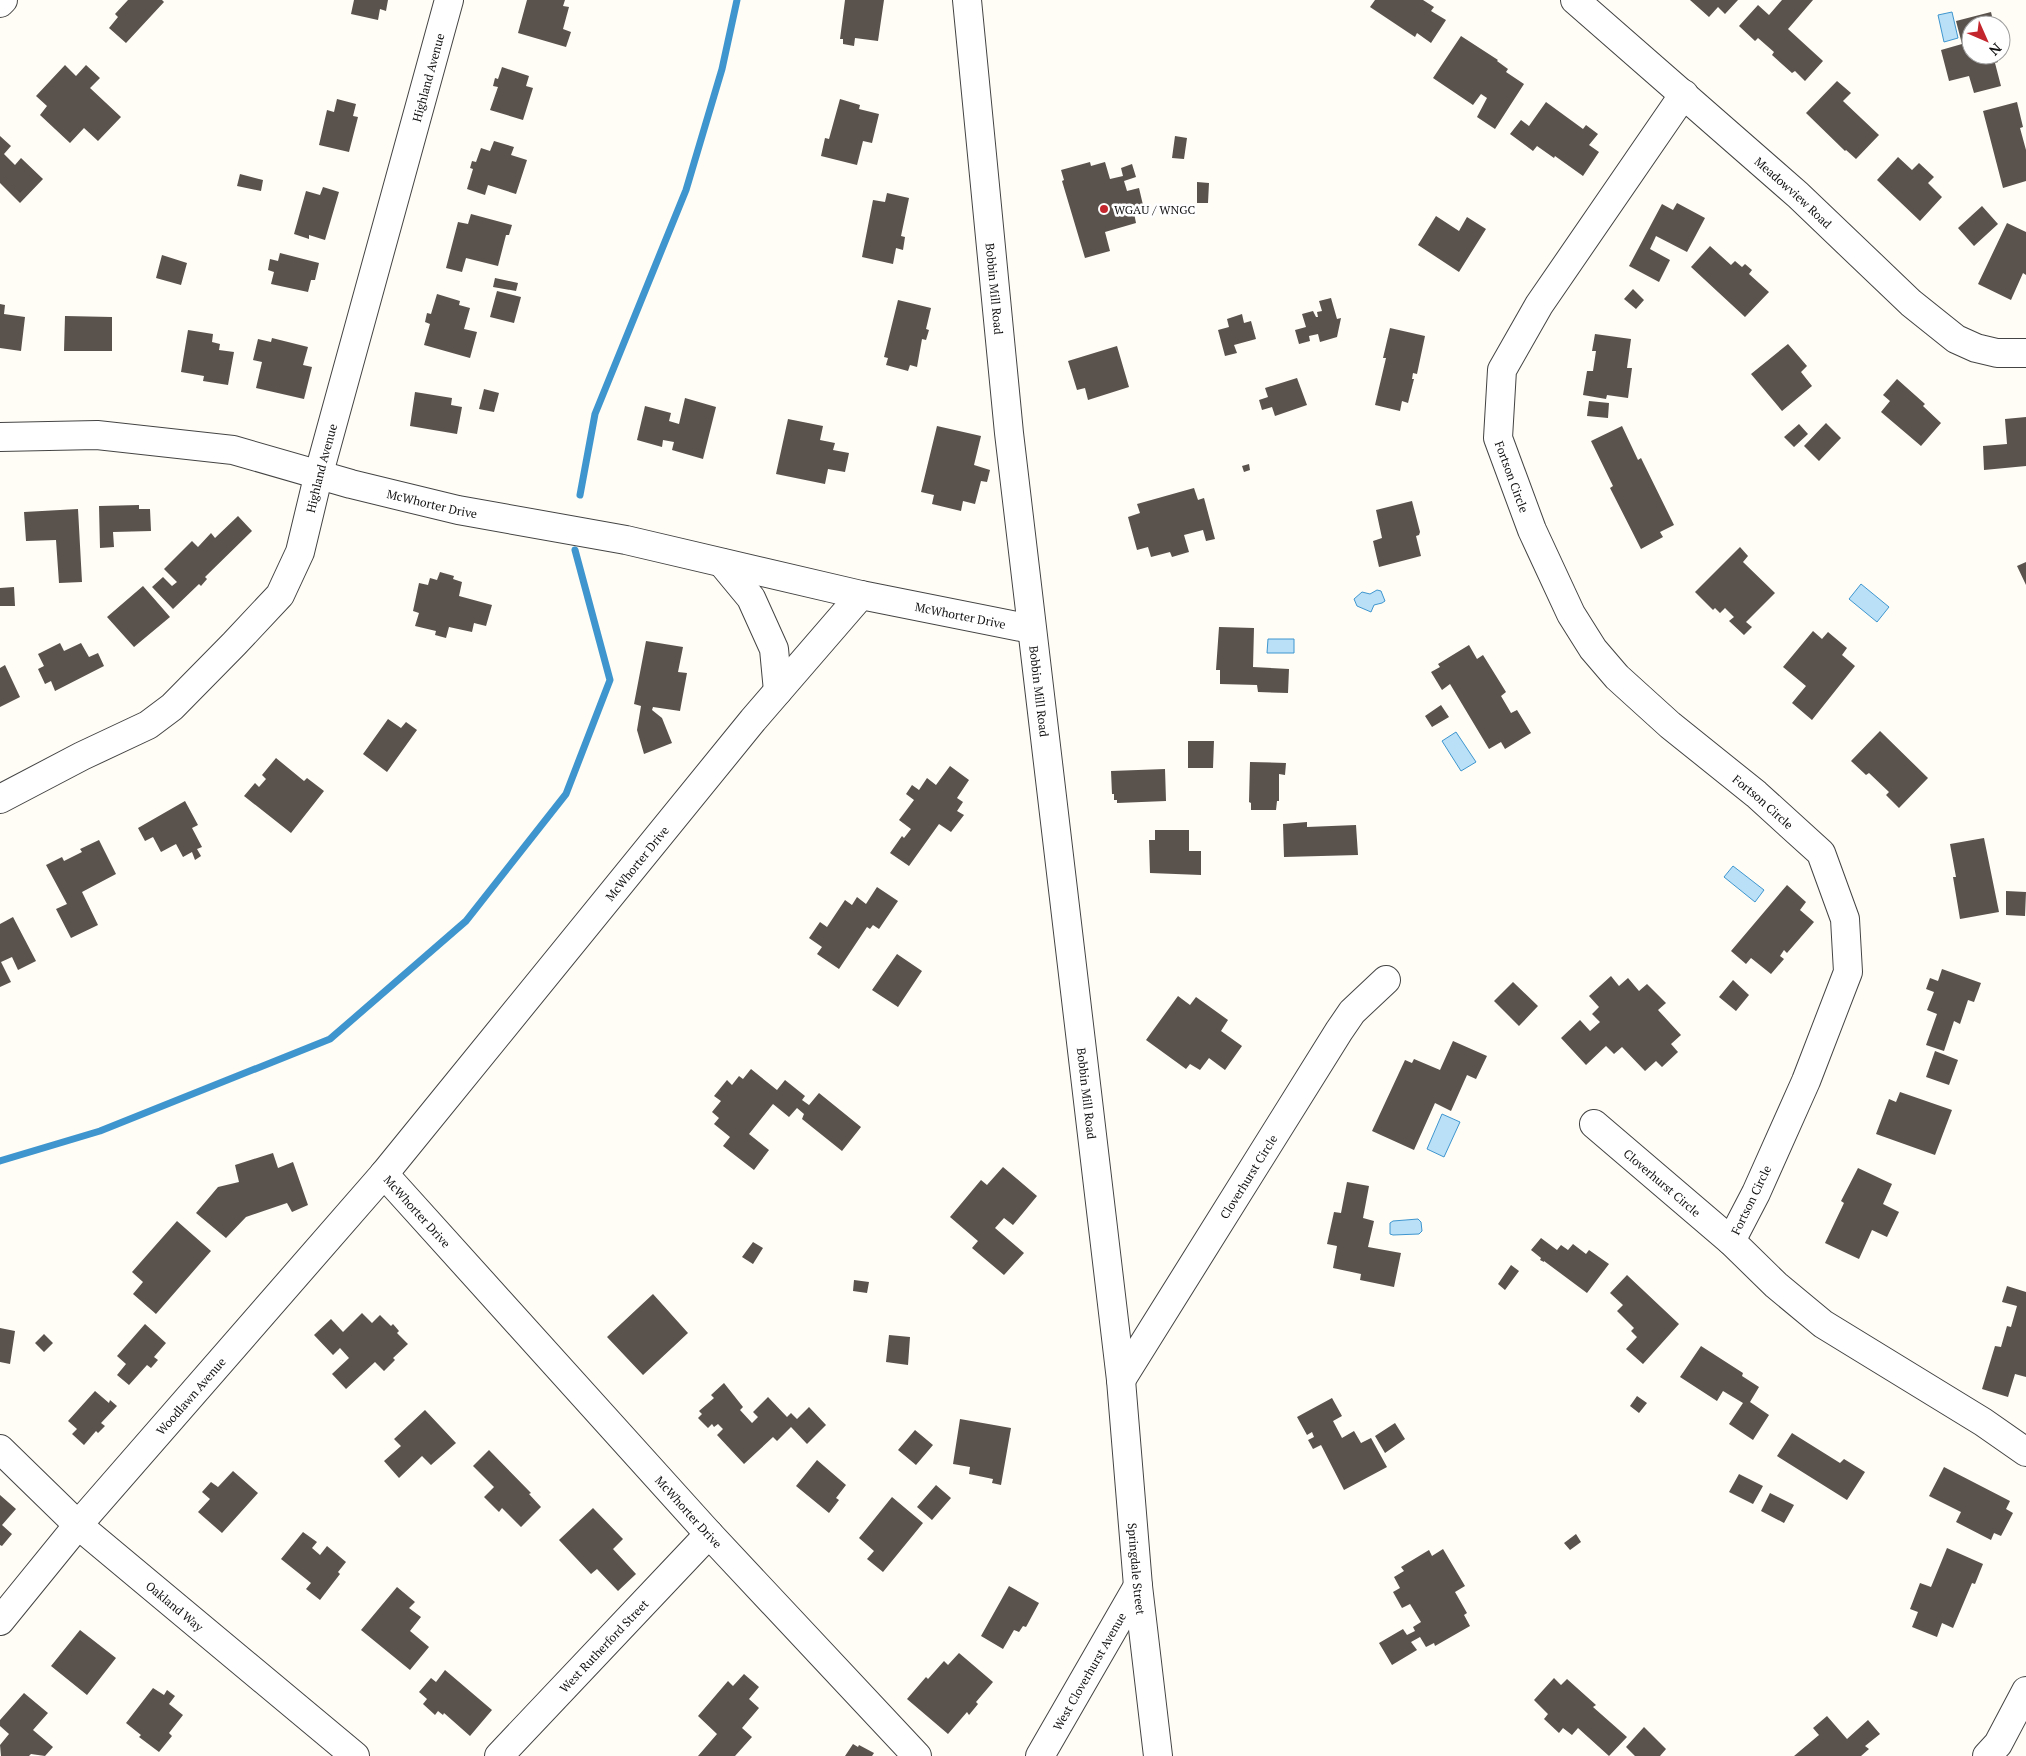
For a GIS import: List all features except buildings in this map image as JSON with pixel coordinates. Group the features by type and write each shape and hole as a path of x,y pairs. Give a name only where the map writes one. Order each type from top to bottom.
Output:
{"street":[{"path":"0,3 3,0"},
{"name":"Highland Avenue","path":"0,798 148,725 172,707 280,595 300,552 319,473 449,0"},
{"name":"Bobbin Mill Road","path":"967,0 1009,433 1121,1380"},
{"name":"Meadowview Road","path":"1575,0 1798,195 1911,303 1956,339 1976,348 1997,353 2026,353"},
{"name":"Fortson Circle","path":"1684,94 1538,305 1502,370 1498,438 1532,530 1571,614 1593,649 1616,677 1670,725 1756,794 1821,853 1845,919 1848,972 1806,1081 1756,1192 1731,1241 1776,1285 1823,1324 1983,1422 2026,1452"},
{"name":"McWhorter Drive","path":"0,437 97,435 223,449 319,473 351,484 458,510 626,540 861,595 1031,629"},
{"path":"722,563 751,598 774,649 778,691"},
{"name":"McWhorter Drive","path":"861,595 778,691 384,1174 709,1534 917,1756"},
{"name":"Cloverhurst Circle","path":"1121,1380 1339,1031 1352,1012 1386,980"},
{"name":"Cloverhurst Circle","path":"1594,1124 1731,1241"},
{"name":"Woodlawn Avenue","path":"0,1621 78,1525 384,1174"},
{"name":"Springdale Street","path":"1121,1380 1138,1586 1158,1756"},
{"name":"Oakland Way","path":"0,1449 78,1525 355,1756"},
{"name":"West Rutherford Street","path":"498,1756 709,1534"},
{"name":"West Cloverhurst Avenue","path":"1040,1756 1138,1586"},
{"path":"1987,1756 1998,1744 2026,1691"}],"water":[{"path":"1952,12 1958,38 1944,42 1938,15"},
{"path":"1861,584 1889,607 1877,622 1849,599"},
{"path":"1377,590 1381,591 1385,601 1374,605 1371,612 1357,606 1354,599 1362,592 1370,594"},
{"path":"1268,639 1294,639 1294,653 1267,653"},
{"path":"1456,732 1476,762 1461,771 1442,741"},
{"path":"1733,866 1764,890 1755,902 1724,877"},
{"path":"1442,1114 1460,1122 1444,1157 1427,1149"},
{"path":"1418,1219 1421,1222 1422,1231 1419,1234 1390,1234 1390,1223 1393,1221"}],"waterway":[{"path":"580,495 595,414 686,190 722,69 737,0"},
{"path":"0,1161 100,1131 330,1039 466,921 566,794 610,680 575,550"}],"place":[{"name":"WGAU / WNGC","path":"1104,209"}]}
